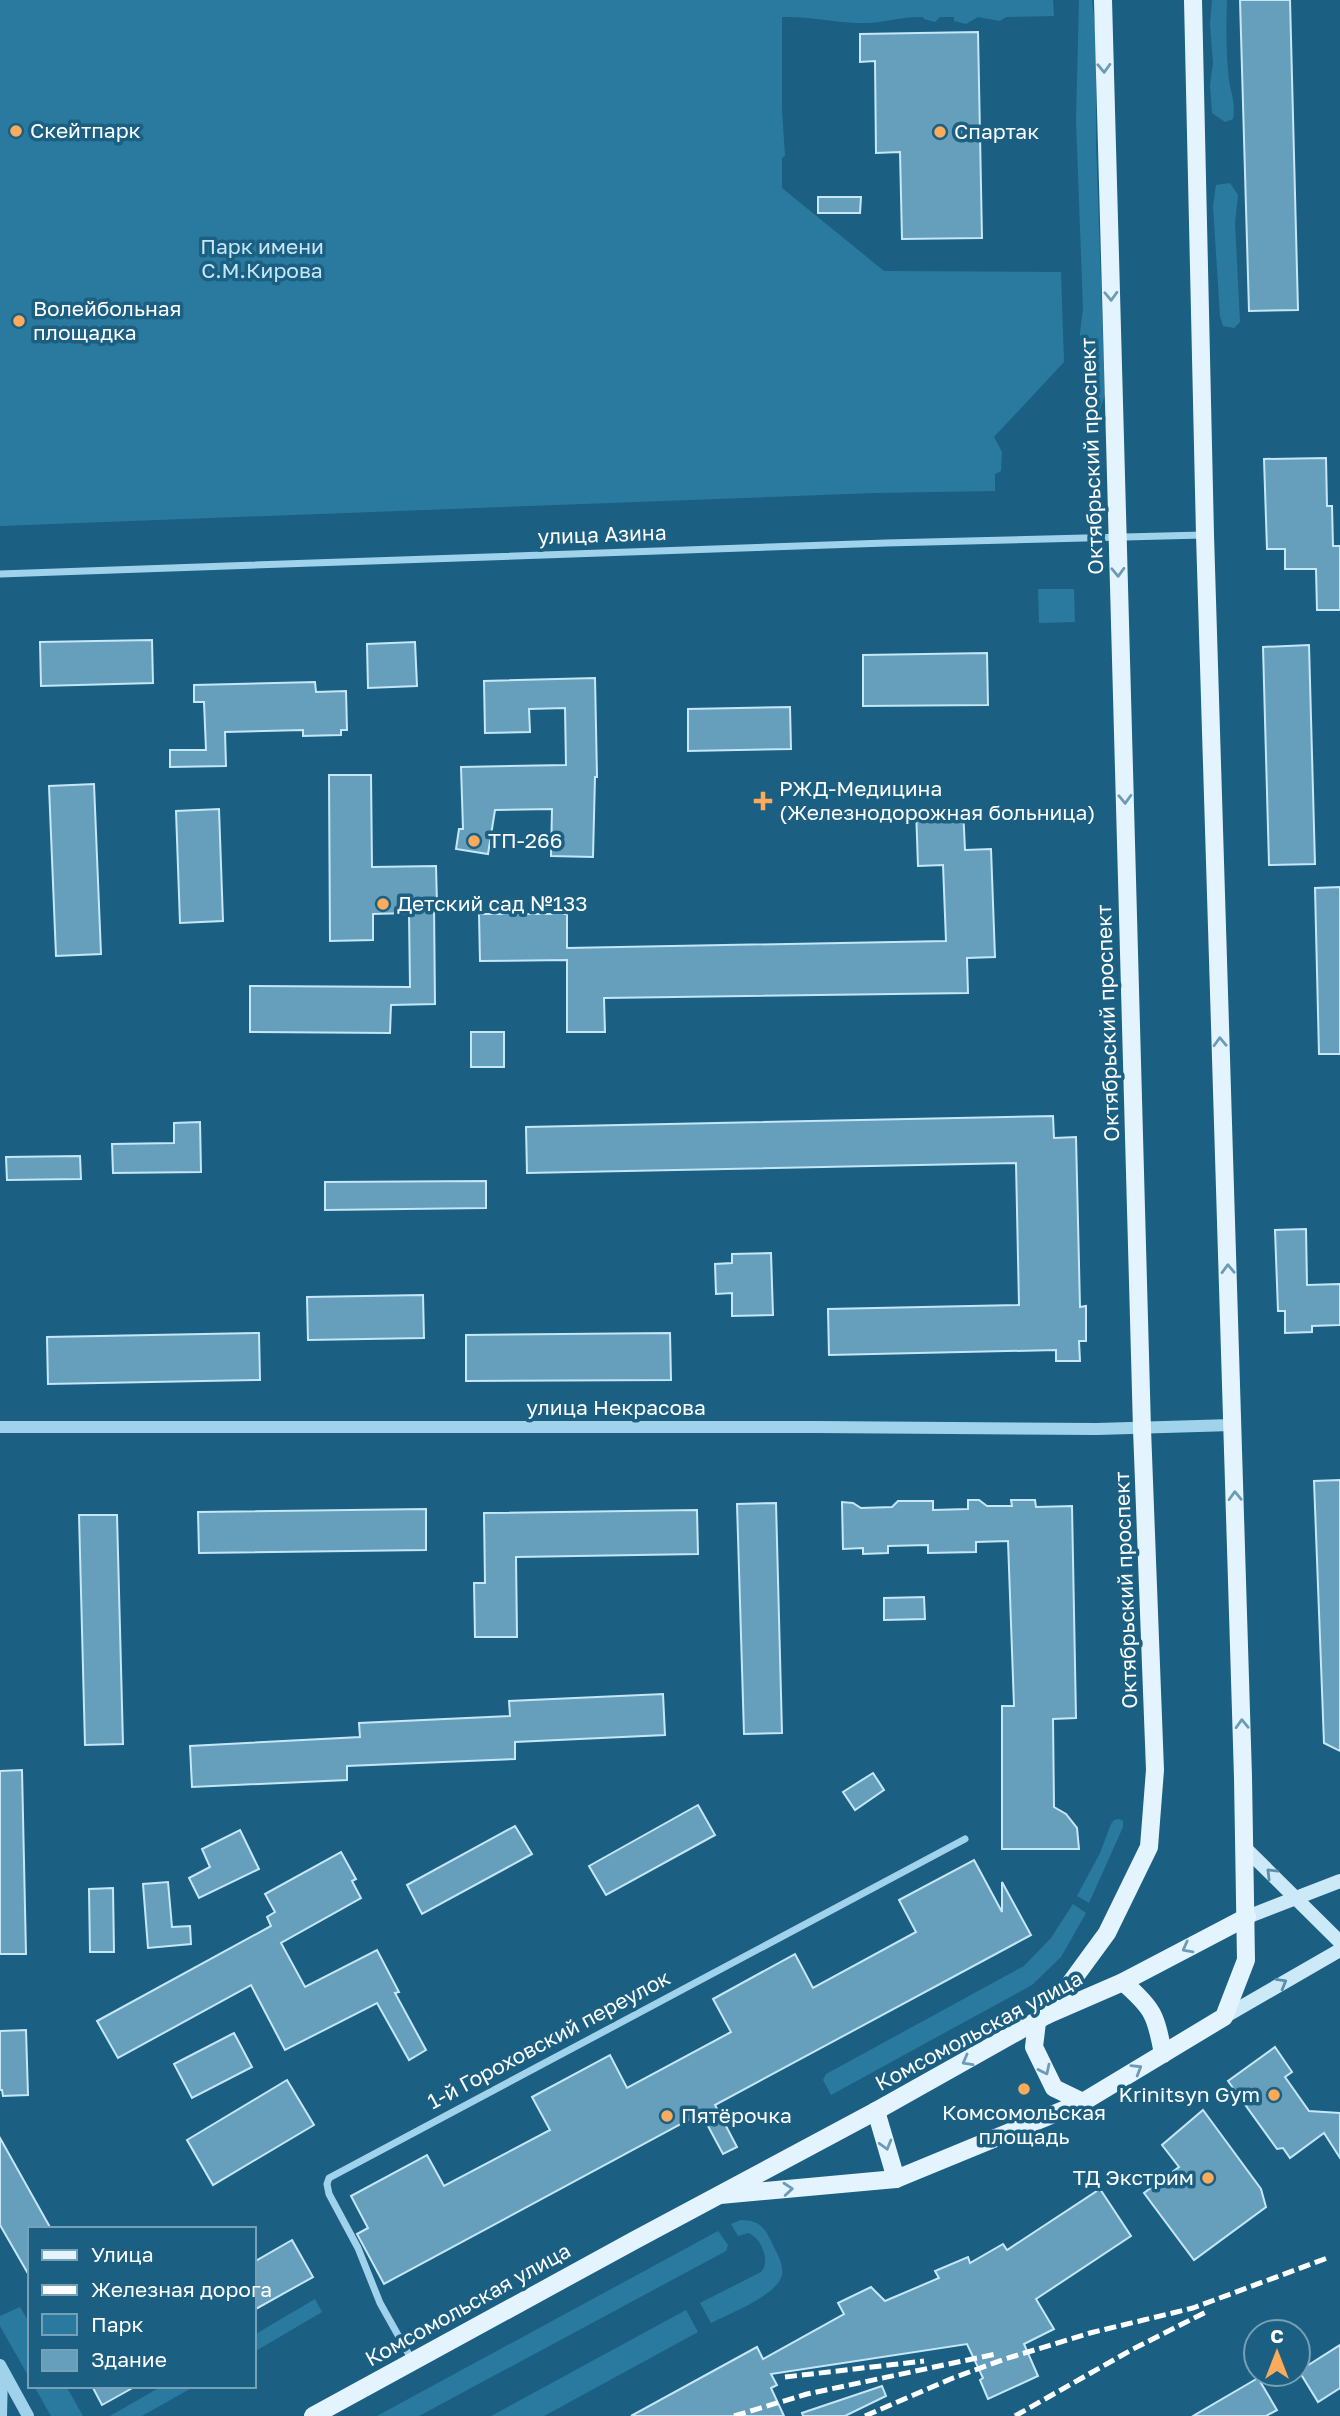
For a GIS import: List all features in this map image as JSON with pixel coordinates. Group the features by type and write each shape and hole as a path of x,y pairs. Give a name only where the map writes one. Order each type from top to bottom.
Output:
{"main road":[{"name":"Октябрьский проспект","path":"1042,2018 1107,1933 1149,1847 1155,1770 1142,1429 1102,0"},
{"path":"1192,0 1205,535 1247,1917 1246,1960 1224,2017"},
{"path":"1245,1848 1340,1942"},
{"name":"Комсомольская улица","path":"313,2416 1042,2018 1123,1982 1247,1917 1340,1881"},
{"name":"Комсомольская улица","path":"720,2195 896,2179 1083,2102 1340,1950"},
{"path":"1123,1982 1145,2001 1157,2021 1163,2054"},
{"path":"1042,2018 1034,2047 1054,2088 1083,2102"},
{"path":"876,2111 896,2179"}],"street":[{"name":"улица Азина","path":"0,574 886,543 1205,535"},
{"name":"улица Некрасова","path":"0,1427 1142,1429 1232,1425"},
{"name":"1-й Гороховский переулок","path":"413,2360 380,2304 358,2248 328,2194 329,2178 965,1839"},
{"path":"1,2367 1,2416"},
{"path":"1,2367 28,2416"}],"green space":[{"name":"Парк имени С.М.Кирова","path":"0,0 1053,0 1054,16 1006,17 1000,21 978,17 966,24 954,21 954,17 940,17 935,22 915,17 858,23 782,17 785,156 782,158 782,188 884,271 1061,272 1064,362 994,437 1002,452 1001,471 995,474 995,491 874,493 0,526"},
{"path":"1079,0 1092,0 1096,35 1096,143 1105,395 1098,415 1091,412 1086,404 1080,333 1083,308 1076,121"},
{"path":"1212,0 1227,0 1227,60 1234,109 1233,119 1225,122 1212,113"},
{"path":"1230,183 1238,195 1235,223 1240,322 1234,328 1223,326 1220,316 1213,206 1216,185"},
{"path":"1038,589 1074,589 1075,622 1039,623"},
{"path":"1119,1819 1123,1821 1123,1827 1089,1903 1077,1896 1100,1853 1111,1824"},
{"path":"1073,1904 1086,1913 1061,1957 1032,1985 831,2095 823,2080 826,2074 1024,1966 1051,1938"},
{"path":"741,2220 756,2223 765,2231 777,2252 782,2275 772,2290 762,2297 711,2323 700,2303 761,2272 764,2267 765,2256 757,2239 748,2233 738,2236 731,2224"},
{"path":"718,2231 728,2245 726,2251 419,2416 377,2416"},
{"path":"315,2299 322,2312 256,2351 256,2334"},
{"path":"20,2307 28,2321 28,2375 0,2326 0,2316"},
{"path":"686,2310 698,2332 544,2416 491,2416"},
{"path":"35,2388 67,2388 83,2416 51,2416"},
{"path":"159,2388 191,2388 142,2416 110,2416"}],"building":[{"path":"1240,0 1290,0 1298,310 1249,311"},
{"name":"Спартак","path":"978,32 982,238 902,239 900,152 876,153 875,61 860,62 860,34"},
{"path":"818,197 861,197 860,213 818,213"},
{"path":"1326,458 1327,506 1332,506 1333,546 1340,546 1340,610 1317,610 1316,569 1285,569 1285,549 1267,549 1264,459"},
{"path":"152,640 153,683 41,686 40,642"},
{"path":"415,642 417,686 368,688 367,644"},
{"path":"1309,645 1315,864 1269,865 1263,647"},
{"path":"987,653 988,705 863,706 863,655"},
{"path":"595,678 597,777 593,857 551,856 552,809 495,810 488,854 456,849 459,829 463,829 461,767 566,765 565,708 529,709 530,732 485,733 484,681"},
{"path":"315,682 316,692 346,691 347,730 341,730 341,735 303,736 303,730 225,732 226,766 170,767 170,750 206,750 204,702 194,702 194,685"},
{"path":"790,707 791,749 688,751 688,709"},
{"name":"Детский сад №133","path":"329,775 371,775 372,867 436,866 435,1004 391,1005 390,1033 250,1032 250,986 410,987 409,913 373,914 373,940 330,941"},
{"path":"94,784 101,954 56,956 49,786"},
{"path":"963,808 965,850 991,849 995,957 967,958 968,993 604,998 605,1032 567,1032 567,960 480,961 479,914 567,914 567,948 946,941 943,865 918,866 916,809"},
{"path":"219,809 223,921 180,923 176,811"},
{"path":"1340,887 1340,1054 1319,1054 1315,888"},
{"path":"471,1032 504,1032 504,1067 471,1067"},
{"path":"1053,1116 1054,1138 1076,1137 1080,1307 1086,1306 1086,1341 1079,1341 1080,1361 1056,1361 1056,1350 829,1355 828,1309 1019,1305 1016,1163 527,1173 526,1127"},
{"path":"200,1122 201,1172 113,1173 112,1144 174,1143 174,1123"},
{"path":"80,1156 81,1179 7,1180 6,1157"},
{"path":"486,1181 486,1208 325,1210 325,1182"},
{"path":"1306,1229 1307,1285 1340,1284 1340,1325 1312,1326 1312,1332 1285,1333 1285,1311 1278,1311 1275,1230"},
{"path":"771,1253 773,1315 732,1316 732,1293 716,1294 715,1264 732,1263 732,1254"},
{"path":"423,1295 424,1338 308,1340 307,1297"},
{"path":"259,1333 260,1380 48,1384 47,1337"},
{"path":"670,1333 671,1380 466,1381 466,1335"},
{"path":"1340,1480 1340,1751 1324,1743 1314,1481"},
{"path":"968,1500 979,1500 987,1506 1012,1506 1011,1500 1035,1500 1036,1507 1072,1506 1076,1718 1053,1719 1054,1807 1066,1814 1077,1828 1079,1849 1002,1849 1002,1706 1014,1706 1008,1541 976,1542 976,1552 928,1553 928,1545 888,1546 888,1553 863,1554 863,1548 843,1549 842,1502 853,1503 861,1508 892,1507 898,1501 933,1501 933,1510 968,1509"},
{"path":"776,1503 782,1733 744,1734 737,1504"},
{"path":"426,1509 426,1550 199,1553 198,1512"},
{"path":"697,1510 698,1554 516,1557 517,1637 475,1637 474,1583 485,1583 484,1513"},
{"path":"79,1515 117,1515 123,1744 85,1745"},
{"path":"924,1597 925,1619 884,1620 884,1598"},
{"path":"663,1694 665,1735 515,1742 515,1759 347,1766 347,1780 192,1787 190,1746 360,1737 359,1723 510,1716 509,1701"},
{"path":"22,1770 26,1954 0,1954 0,1771"},
{"path":"873,1773 884,1790 855,1810 843,1792"},
{"path":"698,1805 715,1835 606,1895 589,1866"},
{"path":"515,1826 532,1854 422,1914 407,1885"},
{"path":"240,1830 259,1869 199,1898 189,1878 210,1867 202,1849"},
{"path":"341,1852 356,1879 352,1881 361,1898 281,1943 305,1987 377,1950 399,1992 395,1993 426,2050 409,2060 377,2003 285,2050 251,1985 118,2058 97,2021 271,1926 267,1917 275,1912 265,1894"},
{"path":"974,1860 1002,1912 1002,1882 1031,1935 715,2105 737,2147 723,2154 701,2113 384,2284 357,2234 368,2228 351,2196 427,2155 444,2186 550,2130 532,2097 610,2055 627,2088 731,2032 713,1999 795,1954 813,1988 916,1932 899,1900"},
{"path":"168,1882 172,1927 190,1926 191,1944 148,1948 143,1884"},
{"path":"113,1888 114,1952 90,1952 89,1889"},
{"path":"26,2030 28,2095 3,2096 0,2090 0,2031"},
{"path":"234,2033 252,2067 192,2098 174,2064"},
{"path":"1275,2047 1292,2072 1285,2077 1309,2111 1340,2113 1340,2158 1324,2133 1290,2158 1283,2148 1277,2149 1228,2081"},
{"path":"287,2080 314,2125 213,2185 187,2140"},
{"name":"ТД Экстрим","path":"1203,2110 1261,2189 1266,2207 1194,2260 1144,2193 1179,2167 1162,2145"},
{"path":"0,2138 50,2227 28,2227 28,2274 0,2225"},
{"path":"1100,2189 1131,2236 1036,2299 1054,2329 1024,2344 1038,2376 988,2399 980,2380 983,2378 967,2344 771,2374 777,2385 771,2388 784,2416 631,2416 757,2347 763,2359 844,2314 838,2303 871,2287 885,2301 939,2278 935,2271 968,2257 970,2263 1003,2244 1007,2250"},
{"path":"292,2240 313,2277 256,2309 256,2261"},
{"path":"1340,2345 1340,2388 1318,2402 1309,2388 1312,2388 1312,2363"},
{"path":"882,2386 886,2396 845,2416 803,2416 802,2413"},
{"path":"1242,2387 1264,2388 1277,2410 1266,2416 1193,2416"},
{"path":"93,2388 132,2388 102,2405"}],"railway":[{"path":"865,2416 1005,2359 1090,2333 1193,2308 1330,2257"},
{"path":"1015,2416 1133,2349 1206,2312"},
{"path":"734,2416 807,2394 996,2354"},
{"path":"785,2377 924,2361"}],"place":[{"name":"Скейтпарк","path":"16,131"},
{"name":"Спартак","path":"940,132"},
{"name":"Волейбольная площадка","path":"19,321"},
{"name":"РЖД-Медицина (Железнодорожная больница)","path":"763,801"},
{"name":"ТП-266","path":"474,841"},
{"name":"Детский сад №133","path":"383,904"},
{"name":"Комсомольская площадь","path":"1024,2089"},
{"name":"Krinitsyn Gym","path":"1274,2095"},
{"name":"Пятёрочка","path":"667,2116"},
{"name":"ТД Экстрим","path":"1208,2178"}]}
